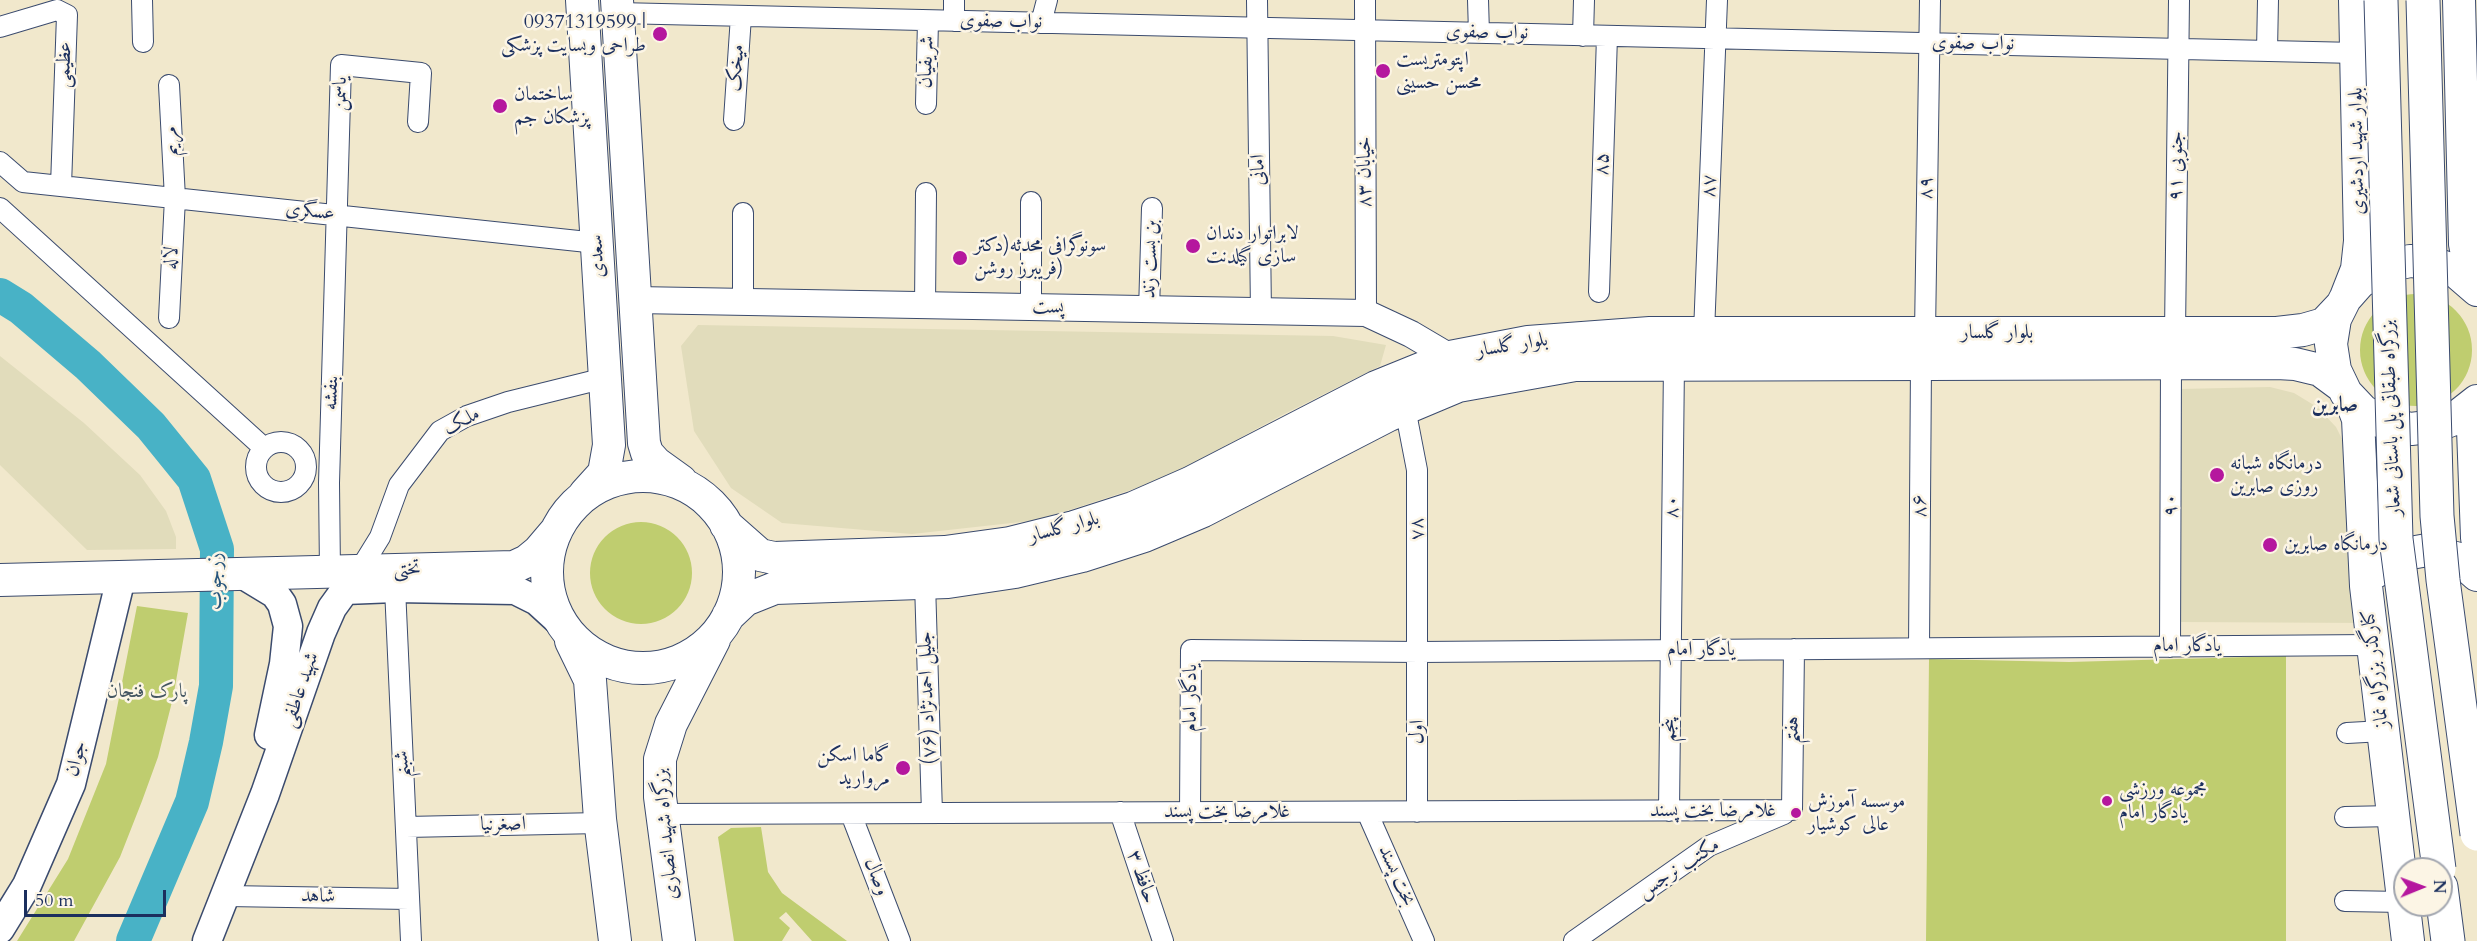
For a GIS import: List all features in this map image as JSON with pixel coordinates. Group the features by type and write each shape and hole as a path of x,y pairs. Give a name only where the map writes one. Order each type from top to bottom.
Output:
{"highway":[{"name":"بزرگراه طبقاتی پل باستانی شعار","path":"2381,0 2396,539 2437,857"},
{"path":"2423,0 2437,516 2443,580 2477,834"},
{"path":"2445,917 2448,941"}],"main road":[{"name":"سعدی","path":"578,501 604,473 609,445 582,0"},
{"path":"2335,0 2346,53"},
{"name":"بلوار شهید اردشیری","path":"2346,392 2331,351 2334,325 2355,275 2360,245 2346,53 2355,0"},
{"path":"2459,0 2469,58 2465,244 2475,288"},
{"name":"سعدی","path":"617,7 644,443 647,453 656,463 691,489"},
{"name":"بلوار گلسار","path":"2173,348 2303,330 2324,324 2360,282 2387,266 2410,261 2448,268 2475,288"},
{"name":"بلوار گلسار","path":"726,525 760,555 774,558 945,552 1010,543 1074,527 1133,508 1190,483 1376,387 1450,357 1528,342 1589,336 1704,333 1923,348"},
{"name":"بلوار گلسار","path":"723,625 745,600 775,588 925,583 1016,572 1082,556 1144,536 1203,511 1405,408 1458,386 1564,367 1674,363 1923,348 2173,348 2295,364 2320,370 2374,418 2411,429 2430,428 2448,422 2477,400"},
{"name":"کنارگذر بزرگراه نماز","path":"2346,392 2358,424 2366,586 2398,857"},
{"path":"2477,406 2473,429 2477,538"},
{"path":"562,624 578,643 600,659 640,669 681,661 699,651 723,625 735,599 739,573 736,548 726,525 711,504 691,489 662,478 630,477 600,486 578,501 557,529 550,548 547,575 551,603 590,680 600,823 615,941"},
{"name":"تختی","path":"0,580 242,574 345,577 514,567 538,552 557,529"},
{"path":"2366,586 2377,571 2390,560 2421,550 2448,554 2463,562 2477,575"},
{"name":"شهید عاطفی","path":"242,574 275,594 282,604 288,626 284,664 269,732 263,778 266,794"},
{"name":"تختی","path":"345,577 394,588 515,590 537,601 562,624"},
{"name":"شهید عاطفی","path":"207,941 266,794 321,633 345,577"},
{"name":"جوان","path":"0,929 27,885 71,784 121,578"},
{"name":"بزرگراه شهید انصاری","path":"679,941 658,780 664,743 723,625"},
{"name":"کنارگذر بزرگراه نماز","path":"2405,917 2408,941"}],"street":[{"path":"142,0 143,42"},
{"path":"954,0 954,21"},
{"path":"1041,23 1047,0"},
{"name":"امانی","path":"1257,0 1261,313"},
{"name":"خیابان ۸۳","path":"1365,0 1366,313"},
{"path":"1479,0 1479,33"},
{"path":"1583,36 1584,0"},
{"path":"1716,38 1717,0"},
{"name":"۸۹","path":"1923,348 1930,0"},
{"name":"۹۱ جنوبی","path":"2173,348 2180,0"},
{"path":"2267,51 2268,0"},
{"name":"نواب صفوی","path":"617,7 729,11 837,9 928,21 2346,53"},
{"name":"عظیمی","path":"0,27 57,10 67,15 60,186"},
{"name":"میخک","path":"729,11 734,120"},
{"name":"شریفیان","path":"926,104 928,21"},
{"name":"۸۵","path":"1599,292 1607,36"},
{"name":"۸۷","path":"1704,333 1716,38"},
{"name":"یاسمن","path":"338,215 341,65 421,73 418,122"},
{"name":"مریم","path":"169,85 175,198"},
{"name":"عسگری","path":"0,162 23,182 597,243"},
{"path":"926,193 926,306"},
{"name":"لاله","path":"169,318 175,198"},
{"path":"1031,202 1031,308"},
{"path":"0,208 264,448"},
{"name":"بن بست زند","path":"1149,311 1152,208"},
{"path":"743,213 743,302"},
{"name":"بنفشه","path":"338,215 329,483 345,577"},
{"name":"پست","path":"636,300 1261,313 1366,313 1411,334 1450,357"},
{"name":"۸۶","path":"1919,648 1923,348"},
{"name":"۹۰","path":"2170,647 2173,348"},
{"name":"۸۰","path":"1671,650 1674,363"},
{"name":"ملک","path":"345,577 380,537 399,485 440,431 467,416 508,402 605,378"},
{"name":"۷۸","path":"1405,408 1417,470 1419,652"},
{"path":"282,442 292,444 300,450 306,469 303,479 295,487 285,492 275,492 258,478 255,468 257,457 264,448 282,442"},
{"path":"306,469 329,483"},
{"name":"جلیل احمدنژاد (۷۶)","path":"925,583 932,813"},
{"name":"شبنم","path":"394,588 411,941"},
{"name":"یادگار امام","path":"1190,812 1191,650 1419,652 2373,645"},
{"name":"هفتم","path":"1792,810 1794,649"},
{"name":"پنجم","path":"1669,811 1671,650"},
{"name":"اول","path":"1417,812 1419,652"},
{"path":"2347,733 2383,731"},
{"name":"غلامرضا بخت پسند","path":"662,814 1792,810"},
{"name":"مکتب نرجس","path":"1574,941 1710,846 1792,810"},
{"path":"1706,811 1716,827 1710,846"},
{"name":"حافظ ۳","path":"1119,812 1163,941"},
{"name":"بخت پسند","path":"1367,812 1424,941"},
{"name":"وصال","path":"851,814 900,941"},
{"path":"2345,817 2393,816"},
{"name":"اصغرنیا","path":"406,827 600,823"},
{"name":"شاهد","path":"227,896 409,899"},
{"path":"2345,901 2393,902"}],"shaded area":[{"path":"698,325 1333,336 1386,345 1380,366 1282,415 1164,479 1039,520 912,534 782,523 731,488 694,431 681,346"},
{"path":"0,356 84,423 140,475 166,511 176,537 176,549 87,550 0,465"},
{"name":"درمانگاه صابرین","path":"2270,387 2294,393 2317,407 2336,427 2349,453 2368,623 2180,622 2180,389"}],"green space":[{"path":"2416,294 2437,299 2455,311 2467,329 2472,350 2467,371 2455,389 2437,401 2416,406 2395,401 2377,389 2365,371 2360,350 2365,329 2377,311 2395,299"},
{"path":"641,522 660,526 677,537 688,554 692,573 688,592 677,609 660,620 641,624 622,620 605,609 594,592 590,573 594,554 605,537 622,526"},
{"name":"پارک فنجان","path":"137,606 188,613 173,698 158,757 120,857 74,941 17,941 68,859 106,764"},
{"name":"مجموعه ورزشی یادگار امام","path":"2286,656 2286,941 1926,941 1929,659 2069,662"},
{"path":"761,827 768,872 782,893 847,941 812,941 786,912 779,918 790,928 782,941 734,941 718,837 731,828"}],"waterway":[{"name":"زرجوب","path":"0,295 21,308 88,365 151,426 194,479 217,549 216,686 206,742 192,802 133,941"}],"place":[{"name":"09371319599 | طراحی وبسایت پزشکی","path":"660,34"},
{"name":"اپتومتریست محسن حسینی","path":"1383,71"},
{"name":"ساختمان پزشکان جم","path":"500,106"},
{"name":"لابراتوار دندان سازی گیلدنت","path":"1193,246"},
{"name":"سونوگرافی محدثه(دکتر فریبرز روشن)","path":"960,258"},
{"name":"درمانگاه شبانه روزی صابرین","path":"2217,475"},
{"name":"درمانگاه صابرین","path":"2270,545"},
{"name":"گاما اسکن مروارید","path":"903,768"},
{"name":"مجموعه ورزشی یادگار امام","path":"2107,801"},
{"name":"موسسه آموزش عالی کوشیار","path":"1796,813"}],"district":[{"name":"صابرین","path":"2335,406"}]}
